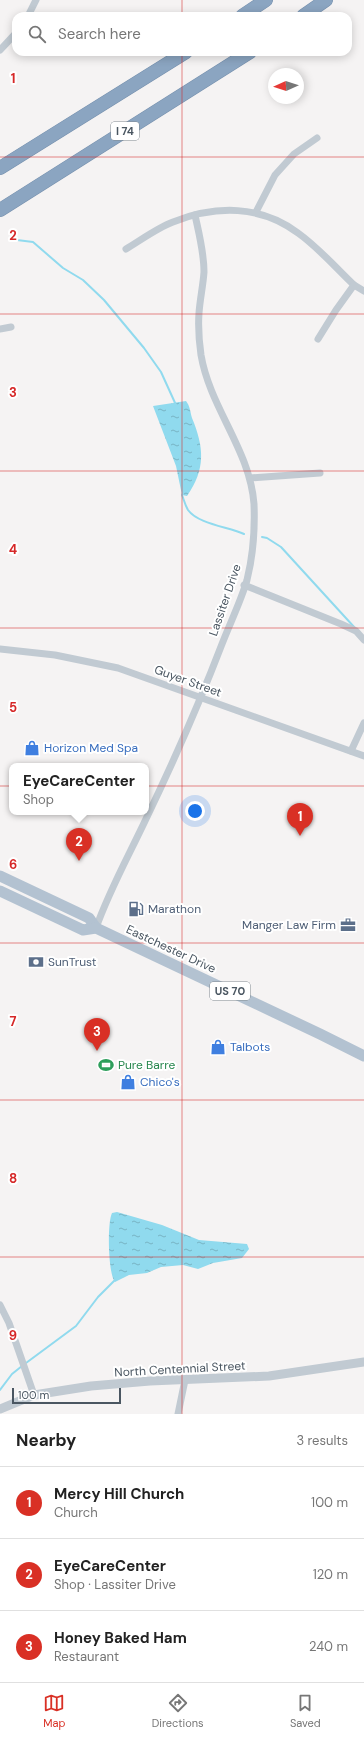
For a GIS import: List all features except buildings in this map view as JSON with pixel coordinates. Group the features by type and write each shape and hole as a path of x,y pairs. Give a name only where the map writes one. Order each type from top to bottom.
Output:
{"highway":[{"path":"248,12 266,0"},
{"path":"309,12 326,0"},
{"path":"0,168 180,56"},
{"name":"I 74","path":"0,210 244,56"}],"main road":[{"name":"Eastchester Drive","path":"0,876 89,918 96,928 364,1056"},
{"name":"Eastchester Drive","path":"0,891 84,930 96,928"}],"street":[{"path":"30,12 36,0"},
{"path":"0,50 12,37"},
{"path":"256,212 275,175 294,154 317,138"},
{"path":"126,249 173,222 209,211 227,209 256,212 268,216 298,233 354,285 364,291"},
{"name":"Lassiter Drive","path":"149,812 202,698 244,585 254,528 254,504 250,478 239,449 211,389 202,356 199,337 199,314 204,273 203,255 195,215"},
{"path":"318,339 354,285"},
{"path":"0,329 11,327"},
{"path":"250,478 320,473"},
{"path":"244,585 341,624 356,631 364,640"},
{"name":"Guyer Street","path":"0,649 56,655 112,666 364,756"},
{"path":"351,751 364,723"},
{"name":"Lassiter Drive","path":"96,928 121,870 148,815"},
{"path":"0,1305 9,1323 34,1395"},
{"name":"North Centennial Street","path":"0,1409 34,1395 91,1386 269,1376 364,1362"},
{"path":"178,1414 185,1380"}],"water":[{"path":"186,401 201,448 200,467 193,486 187,496 182,495 176,466 153,406"},
{"path":"117,1212 162,1225 199,1240 247,1244 249,1249 242,1258 213,1263 198,1269 183,1265 161,1267 147,1273 129,1275 115,1282 111,1269 109,1227 112,1213"}],"waterway":[{"path":"9,239 33,242 63,268 83,280 104,300 144,348 161,372 176,405"},
{"path":"183,493 182,495 186,506 193,515 206,522 244,534"},
{"path":"262,537 267,538 281,547 355,628"},
{"path":"26,1363 76,1326 98,1297 115,1280"},
{"path":"0,1390 12,1374 22,1366"}],"place":[{"name":"Horizon Med Spa","path":"32,748"},
{"name":"Mercy Hill Church","path":"300,836"},
{"name":"EyeCareCenter","path":"79,861"},
{"name":"Marathon","path":"136,909"},
{"name":"Manger Law Firm","path":"348,925"},
{"name":"SunTrust","path":"36,962"},
{"name":"Talbots","path":"218,1047"},
{"name":"Honey Baked Ham","path":"97,1051"},
{"name":"Pure Barre","path":"106,1065"},
{"name":"Chico's","path":"128,1082"}]}
